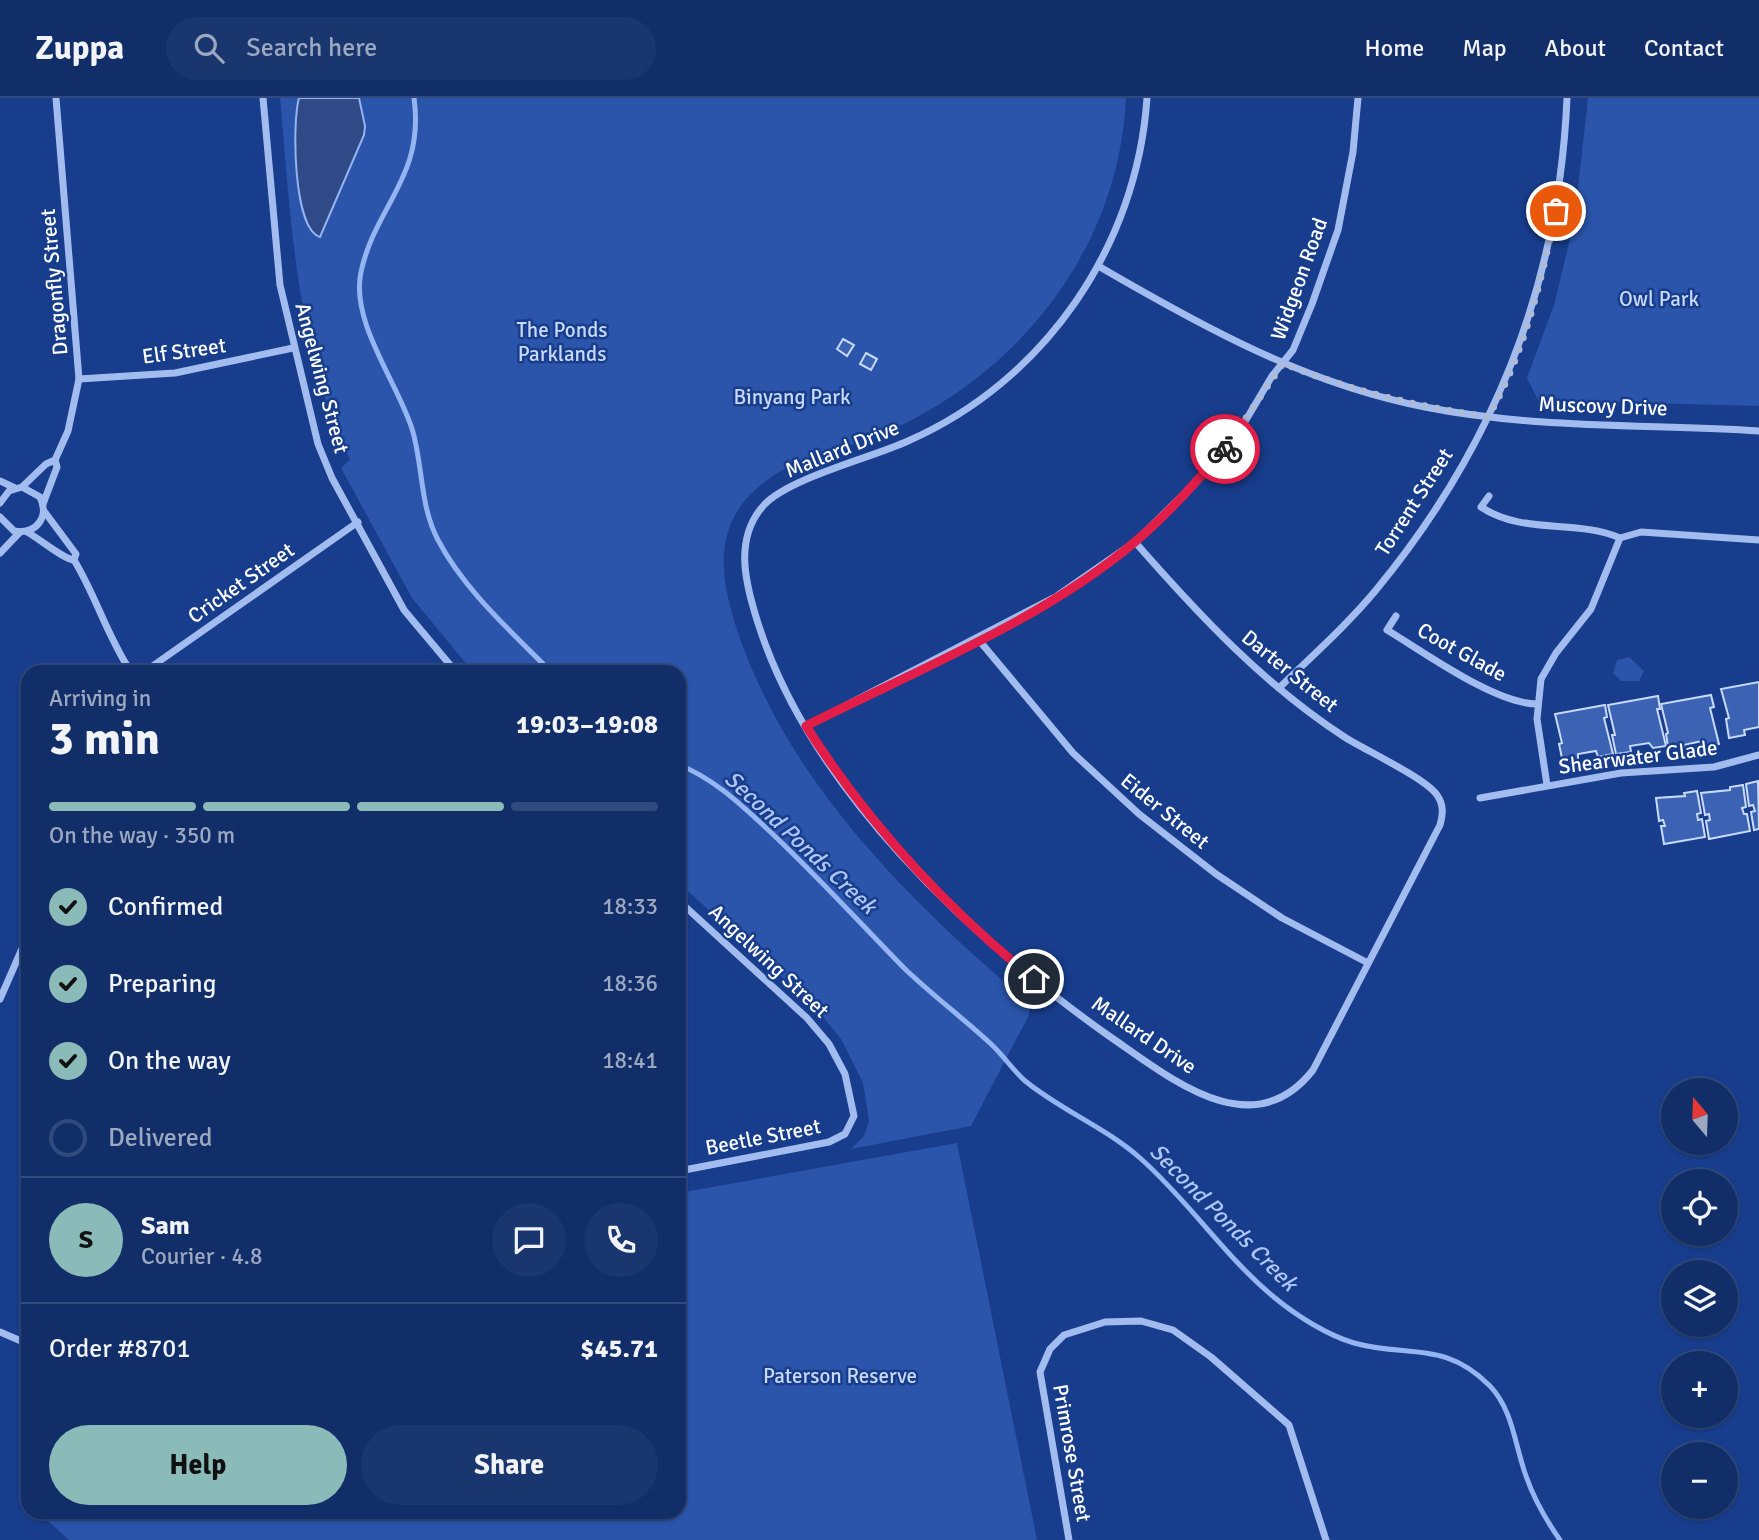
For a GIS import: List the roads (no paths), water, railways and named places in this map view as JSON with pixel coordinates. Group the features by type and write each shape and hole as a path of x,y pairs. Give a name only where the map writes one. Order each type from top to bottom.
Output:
{"street":[{"name":"Dragonfly Street","path":"0,553 24,532 39,524 57,467 55,460 68,431 79,379 55,98"},
{"name":"Angelwing Street","path":"263,98 280,285 311,422 326,464 404,610 450,665"},
{"name":"Mallard Drive","path":"1147,98 1145,128 1134,181 1116,234 1100,267 1071,312 1027,358 964,412 910,441 804,480 762,507 746,540 743,562 746,581 776,671 806,726 843,781 887,836 988,939 1087,1020 1155,1067 1214,1101 1240,1106 1269,1102 1305,1081 1314,1070 1440,825 1441,803"},
{"name":"Widgeon Road","path":"806,726 1057,596 1135,542 1166,514 1227,447 1293,350 1312,304 1338,230 1353,152 1358,98"},
{"name":"Torrent Street","path":"1279,688 1348,622 1402,557 1500,396 1524,332 1544,264 1560,182 1567,98"},
{"name":"Muscovy Drive","path":"1100,267 1216,334 1283,363 1322,379 1424,407 1488,417 1759,431"},
{"name":"Elf Street","path":"79,379 175,373 293,348"},
{"name":"Dragonfly Street","path":"0,503 4,496 55,460"},
{"path":"0,481 34,492 76,554 74,560 89,585 107,633 127,665"},
{"path":"1489,496 1481,508 1493,515 1547,528 1607,533 1620,538 1641,532 1759,540"},
{"path":"0,517 8,528 24,532 50,545 66,559 74,560"},
{"name":"Cricket Street","path":"154,665 358,522"},
{"path":"1547,785 1537,704 1544,672 1591,609 1620,538"},
{"name":"Darter Street","path":"1135,542 1220,637 1279,688 1343,736 1425,785 1441,803"},
{"name":"Coot Glade","path":"1396,616 1387,629 1475,682 1521,702 1537,704"},
{"name":"Eider Street","path":"978,639 1057,736 1139,814 1216,874 1282,918 1368,963"},
{"name":"Shearwater Glade","path":"1480,798 1631,771 1714,767 1759,755"},
{"name":"Angelwing Street","path":"686,907 807,1018 830,1044 850,1087 855,1116 850,1129"},
{"path":"0,999 21,951"},
{"name":"Beetle Street","path":"686,1170 829,1142 839,1139 850,1129"},
{"name":"Primrose Street","path":"1069,1540 1040,1372 1050,1349 1064,1335 1105,1322 1141,1321 1173,1330 1211,1357 1289,1425 1326,1540"},
{"path":"0,1332 21,1341"}],"waterway":[{"name":"Second Ponds Creek","path":"414,98 415,125 406,170 377,228 361,272 363,312 369,332 413,432 428,514 438,540 475,593 544,665"},
{"name":"Second Ponds Creek","path":"686,768 713,783 754,816 904,968 991,1044 1024,1080 1140,1158 1175,1192 1240,1265 1284,1305 1344,1340 1373,1347 1441,1356 1457,1362 1490,1386 1509,1417 1533,1493 1560,1540"}],"park label":[{"name":"Owl Park","path":"1659,299"},
{"name":"The Ponds Parklands","path":"562,342"},
{"name":"Binyang Park","path":"792,397"},
{"name":"Paterson Reserve","path":"840,1376"}]}
